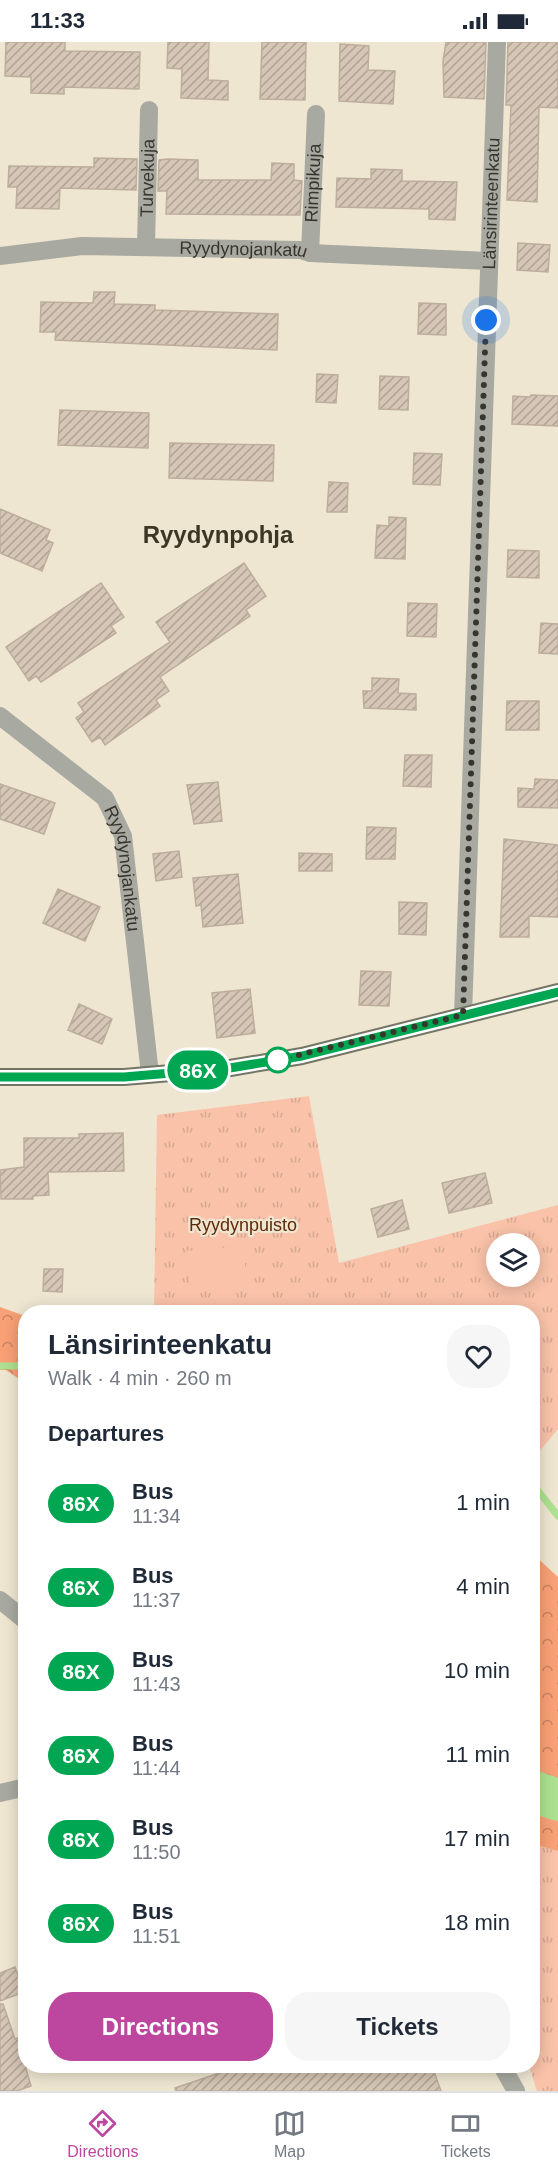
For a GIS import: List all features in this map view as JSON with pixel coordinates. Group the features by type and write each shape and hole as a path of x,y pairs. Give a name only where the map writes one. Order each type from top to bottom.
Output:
{"main road":[{"path":"0,1077 150,1074 230,1068 302,1056 558,992"}],"street":[{"name":"Länsirinteenkatu","path":"463,1015 497,42"},
{"name":"Turvekuja","path":"146,247 149,110"},
{"name":"Rimpikuja","path":"310,253 316,114"},
{"name":"Ryydynojankatu","path":"0,256 82,246 300,250 310,253 488,261"},
{"name":"Ryydynojankatu","path":"0,716 105,798 116,818 123,836 150,1074"},
{"path":"0,1600 18,1615"},
{"path":"0,1793 18,1789"},
{"path":"506,2073 516,2091"}],"green space":[{"name":"Ryydynpuisto","path":"309,1096 339,1263 558,1205 558,1429 540,1451 540,1305 154,1305 157,1115"},
{"path":"243,1246 247,1285 191,1289 186,1251"},
{"path":"0,1307 18,1313 18,1378 6,1370 0,1370"},
{"path":"540,1560 558,1577 558,1851 540,1846"},
{"path":"540,1846 558,1851 558,2091 537,2091 531,2073 540,2073"}],"building":[{"path":"6,42 65,42 65,51 140,52 139,89 64,87 64,94 31,93 31,77 5,76"},
{"path":"168,42 209,42 208,80 228,81 228,100 181,98 182,69 167,68"},
{"path":"262,42 306,42 305,100 260,99"},
{"path":"446,42 486,42 484,99 444,97 443,61"},
{"path":"508,42 558,42 558,108 539,107 537,202 507,200 511,105 506,105"},
{"path":"340,44 369,46 368,70 395,71 393,104 339,101"},
{"path":"94,158 137,159 136,190 60,188 59,209 16,208 17,187 8,187 9,166 94,167"},
{"path":"159,160 198,160 198,180 271,180 272,163 294,164 294,180 302,181 300,215 166,214 167,191 158,191"},
{"path":"371,169 402,170 402,181 457,182 455,220 429,219 429,209 336,207 337,178 371,179"},
{"path":"518,243 550,245 548,272 517,270"},
{"path":"94,292 115,292 114,304 155,305 155,310 278,314 277,350 55,340 56,332 40,332 41,302 93,303"},
{"path":"419,303 446,304 446,335 418,334"},
{"path":"317,374 338,375 336,403 316,402"},
{"path":"380,376 409,377 408,410 379,409"},
{"path":"531,395 558,396 558,426 512,424 513,396 530,397"},
{"path":"60,410 149,413 148,448 58,445"},
{"path":"170,443 274,445 273,481 169,478"},
{"path":"414,453 442,454 440,485 413,484"},
{"path":"329,482 348,483 347,512 327,512"},
{"path":"0,509 50,530 46,540 53,543 42,571 0,553"},
{"path":"389,517 406,518 405,559 375,558 377,525 389,526"},
{"path":"508,550 539,551 539,578 507,577"},
{"path":"244,563 266,596 246,610 250,616 160,677 169,691 156,700 160,706 105,745 100,737 92,742 76,718 84,712 78,703 170,642 156,622"},
{"path":"101,583 124,617 111,626 116,633 41,682 36,676 29,681 6,647"},
{"path":"408,603 437,604 436,637 407,636"},
{"path":"541,623 558,624 558,654 539,653"},
{"path":"372,678 399,679 398,693 416,694 416,710 364,708 363,691 372,691"},
{"path":"507,701 539,701 539,730 506,730"},
{"path":"405,755 432,755 431,787 403,786"},
{"path":"535,779 558,780 558,808 518,807 518,788 534,789"},
{"path":"218,782 222,821 194,824 187,785"},
{"path":"0,784 55,803 44,834 0,819"},
{"path":"367,827 396,828 395,859 366,859"},
{"path":"504,839 558,845 558,917 529,916 529,937 500,937"},
{"path":"179,851 182,877 156,881 153,854"},
{"path":"299,853 332,854 332,871 299,871"},
{"path":"238,874 243,923 203,927 201,905 196,906 193,878"},
{"path":"58,889 100,907 85,941 43,923"},
{"path":"399,902 427,903 426,935 399,934"},
{"path":"361,971 391,972 389,1006 359,1005"},
{"path":"250,989 255,1033 217,1038 212,993"},
{"path":"79,1004 112,1019 102,1044 68,1030"},
{"path":"123,1133 124,1171 48,1172 49,1195 33,1196 33,1199 1,1199 0,1170 24,1167 24,1138 79,1138 79,1134"},
{"path":"485,1173 492,1203 449,1213 442,1183"},
{"path":"402,1200 409,1229 378,1237 371,1209"},
{"path":"44,1269 63,1269 62,1292 43,1291"},
{"path":"15,1967 18,1975 18,1994 0,2001 0,1973"},
{"path":"0,2004 3,2004 15,2039 18,2038 18,2073 27,2073 31,2086 17,2091 0,2091"},
{"path":"219,2073 435,2073 441,2091 176,2091 175,2088"}],"waterway":[{"path":"0,1366 18,1366"},
{"path":"540,1493 558,1516"},
{"path":"540,1794 558,1800"}],"bus line":[{"name":"86X","path":"0,1077 124,1077 230,1068 302,1056 558,992"}],"district":[{"name":"Ryydynpohja","path":"218,535"}],"route":[{"path":"278,1060 463,1015 486,320"}]}
